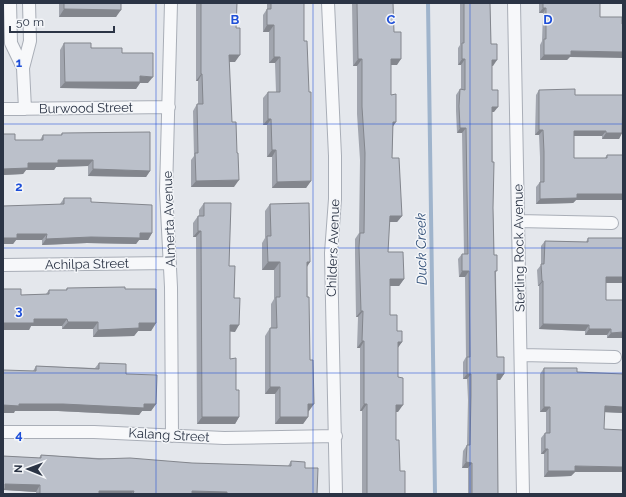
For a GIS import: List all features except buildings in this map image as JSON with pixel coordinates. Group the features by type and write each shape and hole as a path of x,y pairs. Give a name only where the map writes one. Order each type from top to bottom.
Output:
{"street":[{"path":"10,3 11,43 23,68"},
{"path":"25,109 23,68 30,40 29,3"},
{"name":"Almerta Avenue","path":"171,3 166,190 170,263 172,436"},
{"name":"Childers Avenue","path":"328,3 335,156 335,199 331,253 336,436 336,494"},
{"name":"Sterling Rock Avenue","path":"514,3 523,494"},
{"name":"Burwood Street","path":"3,109 169,107"},
{"path":"518,221 612,223"},
{"name":"Achilpa Street","path":"3,265 170,263"},
{"path":"521,356 615,357"},
{"name":"Kalang Street","path":"3,432 94,432 224,438 336,436"}],"waterway":[{"name":"Duck Creek","path":"428,3 435,494"}]}
